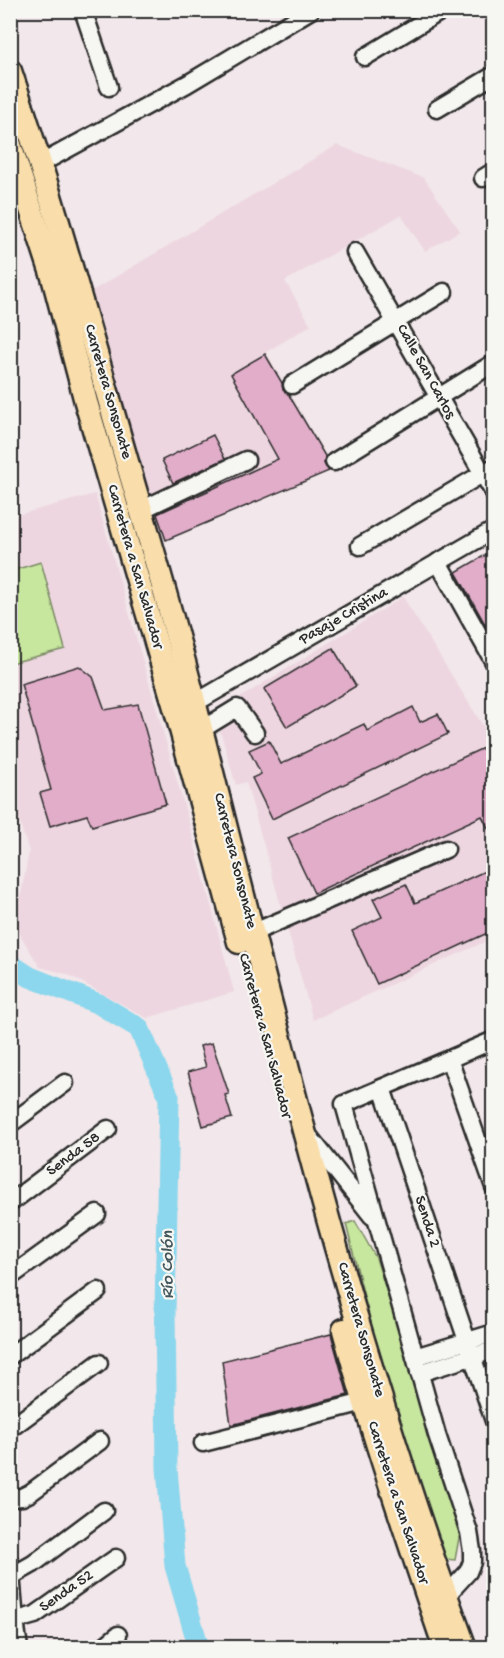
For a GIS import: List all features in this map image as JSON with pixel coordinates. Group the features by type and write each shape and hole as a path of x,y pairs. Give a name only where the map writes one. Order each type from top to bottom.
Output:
{"highway":[{"name":"Carretera Sonsonate","path":"10,71 40,164 195,704 303,1129 378,1394 415,1510 465,1647"},
{"name":"Carretera a San Salvador","path":"10,145 53,277 86,402 176,711 364,1402 445,1647"}],"street":[{"path":"83,10 108,87"},
{"path":"40,164 187,84 311,10"},
{"path":"364,57 443,10"},
{"path":"437,109 494,75"},
{"name":"Calle San Carlos","path":"355,252 438,397 487,470 494,494"},
{"path":"292,385 444,292"},
{"path":"334,462 489,366"},
{"path":"141,510 246,460"},
{"path":"360,546 487,470"},
{"name":"Pasaje Cristina","path":"195,704 494,530"},
{"path":"438,562 494,662"},
{"path":"201,730 237,708 255,733"},
{"path":"252,933 446,849"},
{"path":"446,1596 468,1572 472,1562 469,1532 437,1435 344,1104 494,1040"},
{"path":"449,1059 494,1187"},
{"path":"10,1124 65,1083"},
{"name":"Senda 2","path":"382,1088 494,1420"},
{"name":"Senda 58","path":"10,1203 108,1129"},
{"path":"303,1129 348,1184 379,1227"},
{"path":"10,1277 97,1214"},
{"path":"10,1356 98,1291"},
{"path":"417,1365 469,1349 494,1334"},
{"path":"469,1349 494,1350"},
{"path":"10,1425 15,1425 99,1363"},
{"path":"203,1443 364,1402"},
{"path":"10,1498 22,1497 30,1493 100,1441"},
{"path":"11,1577 33,1564 104,1511"},
{"name":"Senda 52","path":"13,1622 34,1615 116,1558"},
{"path":"10,1562 13,1622 19,1647"},
{"path":"102,1647 118,1635"}],"shaded area":[{"path":"337,145 424,178 460,231 425,251 401,215 285,281 311,325 266,352 333,469 163,541 92,291"},
{"path":"95,494 186,812 234,992 147,1018 67,974 40,967 15,926 29,852 11,794 10,517"},
{"path":"403,597 493,742 493,938 313,1020 246,782 236,785 215,713"}],"green space":[{"path":"41,562 65,649 11,663 11,571"},
{"path":"355,1221 376,1258 461,1527 455,1560 445,1559 383,1373 346,1224"}],"building":[{"path":"265,354 282,383 283,390 289,395 325,456 324,463 329,471 166,540 157,514 278,459 231,374"},
{"path":"213,435 225,459 173,483 162,460"},
{"path":"494,550 494,640 456,572"},
{"path":"333,648 356,686 287,727 264,689"},
{"path":"79,666 93,677 105,710 138,704 166,804 92,826 87,815 50,826 40,793 51,790 21,684"},
{"path":"413,707 420,722 438,714 448,734 272,819 252,778 261,774 249,750 269,741 281,764 364,724 367,731"},
{"path":"494,743 494,840 482,816 314,893 288,838"},
{"path":"494,867 494,930 377,984 352,931 382,917 373,899 406,884 415,903"},
{"path":"212,1043 229,1094 225,1095 232,1118 203,1126 188,1072 206,1067 200,1046"},
{"path":"331,1334 348,1395 231,1425 222,1361"}],"waterway":[{"name":"Río Colón","path":"10,964 30,977 99,1004 139,1028 169,1097 165,1311 167,1468 175,1566 199,1648"}]}
